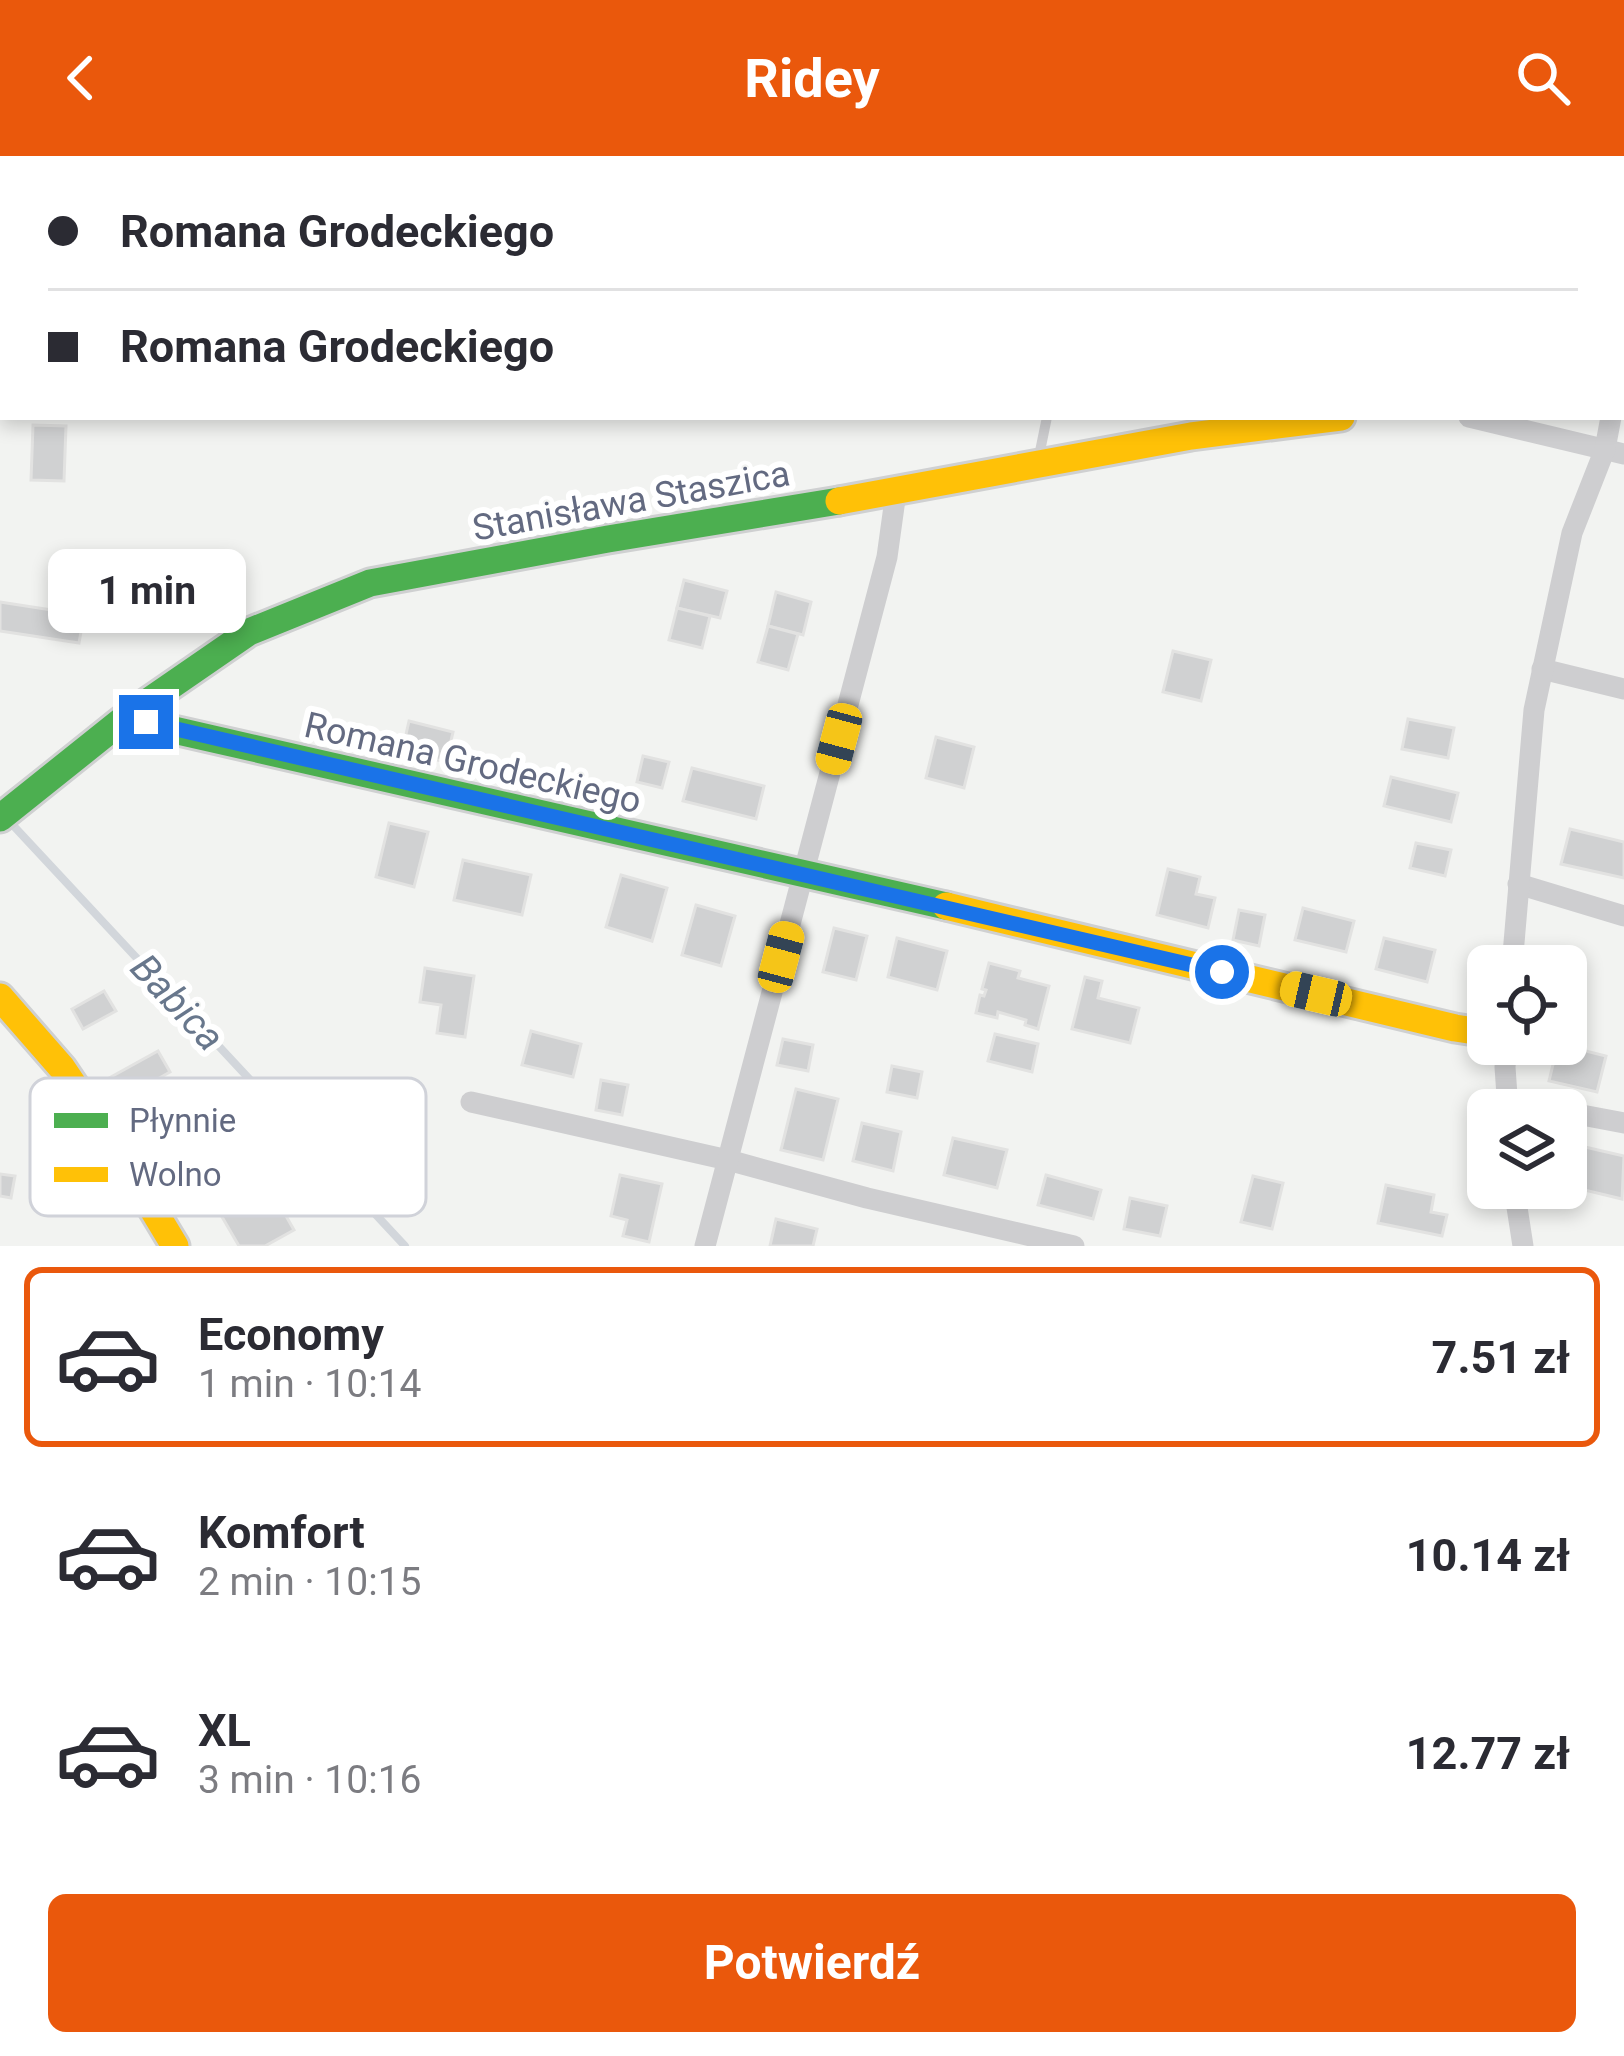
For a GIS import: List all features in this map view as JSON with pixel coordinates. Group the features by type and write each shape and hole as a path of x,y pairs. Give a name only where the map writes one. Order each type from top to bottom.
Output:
{"street":[{"name":"Stanisława Staszica","path":"0,818 130,714 250,632 370,584 1192,436 1317,420"},
{"path":"1481,420 1614,451"},
{"path":"1514,945 1534,710 1572,532 1614,451 1611,420"},
{"path":"705,1246 887,556 896,491"},
{"path":"1542,669 1624,689"},
{"name":"Romana Grodeckiego","path":"130,714 165,728 1467,1030"},
{"path":"1518,884 1624,916"},
{"path":"0,998 69,1078"},
{"path":"471,1102 1075,1246"},
{"path":"1587,1116 1624,1123"},
{"path":"1517,1209 1522,1246"},
{"path":"157,1216 175,1246"}],"lane":[{"path":"1038,465 1046,420"}],"building":[{"path":"33,425 66,426 64,481 31,480"},
{"path":"684,580 727,591 720,618 677,608"},
{"path":"776,592 811,602 803,635 768,626"},
{"path":"0,602 84,615 79,643 0,631"},
{"path":"677,608 710,616 702,648 669,640"},
{"path":"768,626 798,634 788,670 758,662"},
{"path":"1173,651 1211,660 1201,701 1163,692"},
{"path":"1408,719 1454,728 1448,758 1402,749"},
{"path":"409,721 453,732 446,762 402,752"},
{"path":"936,737 974,747 964,788 926,778"},
{"path":"643,756 669,762 662,788 637,782"},
{"path":"692,768 764,786 756,819 683,801"},
{"path":"1391,777 1458,793 1451,822 1384,806"},
{"path":"389,823 428,832 414,887 376,877"},
{"path":"1570,829 1624,842 1624,878 1561,864"},
{"path":"1416,843 1451,850 1445,876 1410,868"},
{"path":"463,860 531,875 522,915 454,900"},
{"path":"1168,869 1200,877 1196,894 1215,898 1208,928 1157,915"},
{"path":"621,875 667,888 652,941 606,927"},
{"path":"696,905 735,916 721,966 682,955"},
{"path":"1303,908 1354,921 1346,952 1295,940"},
{"path":"1239,910 1265,915 1259,946 1233,940"},
{"path":"834,928 867,936 856,980 823,972"},
{"path":"897,938 947,951 937,990 888,977"},
{"path":"1384,938 1435,950 1427,982 1376,969"},
{"path":"989,963 1020,971 1018,978 1049,986 1038,1029 998,1012 997,1018 976,1013 986,990 982,989"},
{"path":"425,968 474,976 465,1037 437,1033 441,1005 420,1002"},
{"path":"1085,977 1102,981 1098,998 1139,1008 1130,1043 1072,1029"},
{"path":"104,991 116,1011 83,1029 72,1009"},
{"path":"531,1031 581,1044 573,1077 522,1065"},
{"path":"995,1034 1038,1044 1032,1072 988,1061"},
{"path":"783,1039 813,1045 808,1071 777,1065"},
{"path":"158,1051 170,1072 159,1078 109,1078"},
{"path":"1587,1051 1606,1056 1597,1092 1549,1081 1553,1065 1587,1065"},
{"path":"892,1066 922,1072 917,1098 887,1092"},
{"path":"601,1080 628,1085 622,1115 596,1110"},
{"path":"796,1089 838,1099 823,1160 781,1150"},
{"path":"862,1123 901,1132 893,1171 853,1161"},
{"path":"953,1138 1007,1150 997,1188 944,1175"},
{"path":"1587,1147 1624,1156 1622,1199 1587,1191"},
{"path":"0,1174 15,1176 11,1198 0,1196"},
{"path":"620,1175 662,1184 649,1242 623,1236 627,1220 611,1216"},
{"path":"1046,1175 1101,1190 1093,1219 1038,1205"},
{"path":"1253,1176 1283,1183 1272,1229 1241,1222"},
{"path":"1386,1185 1434,1195 1431,1212 1447,1215 1442,1236 1378,1223"},
{"path":"1130,1198 1167,1206 1160,1236 1124,1229"},
{"path":"222,1216 286,1216 294,1230 265,1246 239,1246"},
{"path":"776,1219 817,1229 813,1246 770,1246"}],"waterway":[{"name":"Babica","path":"9,821 248,1078"},
{"name":"Babica","path":"377,1216 405,1246"}],"traffic: fast":[{"path":"0,818 130,714 249,632 370,583 839,501"},
{"path":"130,714 165,728 946,906"}],"traffic: slow":[{"path":"839,501 1191,436 1317,420"},
{"path":"946,906 1467,1030"},
{"path":"0,997 69,1078"},
{"path":"157,1216 175,1246"}],"route":[{"path":"146,722 1222,972"}]}
